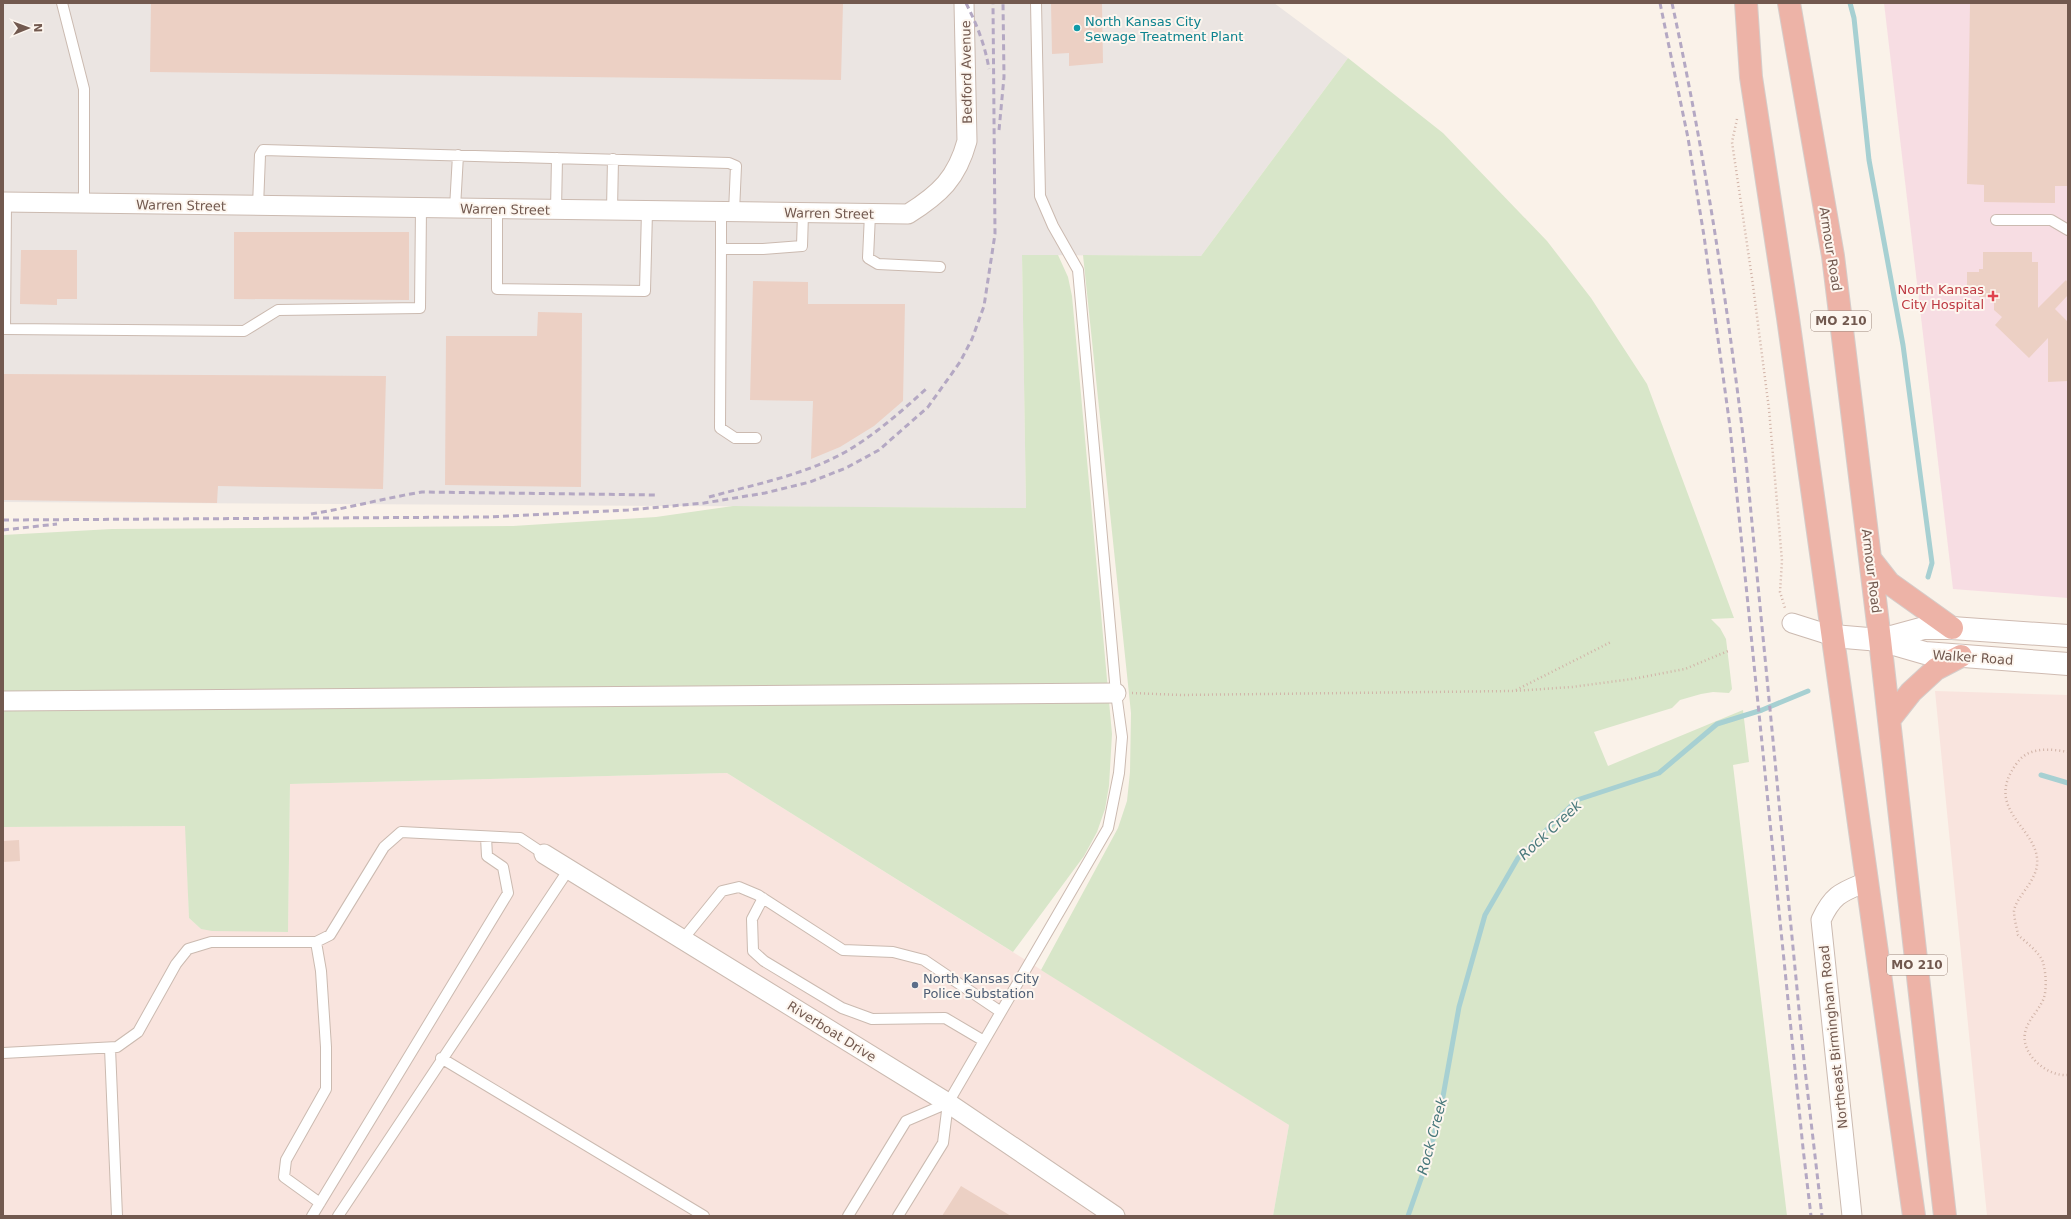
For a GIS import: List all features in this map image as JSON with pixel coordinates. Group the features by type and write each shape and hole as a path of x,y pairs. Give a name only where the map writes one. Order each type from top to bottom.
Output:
{"highway":[{"name":"MO 210","path":"1746,3 1752,77 1833,636 1866,882 1914,1216"},
{"name":"Armour Road","path":"1789,3 1833,256 1880,640"},
{"path":"1870,559 1888,583 1952,628"},
{"name":"MO 210","path":"1880,640 1945,1216"},
{"path":"1889,720 1911,692 1936,669 1961,656"}],"street":[{"name":"Bedford Avenue","path":"964,3 967,141"},
{"name":"Warren Street","path":"5,202 908,214 928,202 946,186 962,159 967,141"},
{"path":"1792,623 1833,636"},
{"name":"Walker Road","path":"1880,640 1924,628 1952,628 2068,636"},
{"name":"Walker Road","path":"1833,636 1880,640 1925,654 2068,664"},
{"path":"3,701 1116,693"},
{"name":"Riverboat Drive","path":"544,854 948,1103 1115,1216"},
{"name":"Northeast Birmingham Road","path":"1852,1216 1821,920 1829,903 1843,892 1866,882"}],"lane":[{"path":"62,3 84,89 84,203"},
{"path":"898,1216 943,1143 948,1103 1108,828 1119,773 1122,736 1116,693 1078,270 1053,226 1040,196 1036,3"},
{"path":"258,206 260,155 263,150 729,162 736,166 721,248 720,428 735,438 756,438"},
{"path":"455,208 458,155"},
{"path":"556,210 557,158"},
{"path":"612,210 613,159"},
{"path":"5,202 4,329 244,331 278,310 420,308 421,208"},
{"path":"497,209 497,289 505,290 645,291 647,211"},
{"path":"721,248 763,249 802,246 803,213"},
{"path":"870,214 868,258 878,264 940,267"},
{"path":"1996,220 2050,220 2068,230"},
{"path":"3,1053 117,1047 138,1032 176,964 188,949 211,942 316,942 330,935 384,847 401,832 520,838 544,854"},
{"path":"312,1216 508,893 502,867 486,856 486,837"},
{"path":"338,1216 569,869"},
{"path":"682,939 722,891 739,887 763,898 843,950 893,952 924,960 1001,1012"},
{"path":"763,898 752,919 753,951 764,961 842,1008 860,1015 872,1019 945,1018 984,1041"},
{"path":"316,942 321,971 326,1048 326,1089 286,1160 284,1177 320,1203"},
{"path":"110,1048 118,1216"},
{"path":"442,1058 704,1216"},
{"path":"848,1216 906,1121 948,1103"}],"path":[{"path":"1738,112 1732,142 1769,409 1782,561 1780,592 1792,623"},
{"path":"1514,691 1611,642"},
{"path":"1116,693 1180,695 1514,691 1572,687 1632,679 1685,669 1728,651"},
{"path":"2068,752 2053,749 2038,749 2019,760 2009,773 2005,793 2011,812 2035,849 2037,864 2033,880 2014,910 2018,936 2032,948 2043,961 2046,984 2042,1003 2034,1014 2025,1034 2029,1052 2048,1072 2068,1075"}],"shaded area":[{"path":"3,3 1274,3 1348,58 1201,256 1022,255 1026,508 3,502"},
{"name":"North Kansas City Hospital","path":"1884,3 2068,3 2068,598 1953,589"},
{"path":"1935,691 2068,695 2068,1216 1987,1216"},
{"path":"727,773 1289,1125 1273,1216 3,1216 3,827 186,826 189,918 201,929 288,932 290,784"}],"green space":[{"path":"1348,58 1443,133 1547,241 1591,298 1647,384 1734,618 1711,619 1720,628 1726,639 1732,689 1729,693 1713,692 1680,700 1672,708 1594,732 1608,766 1743,710 1749,762 1733,765 1787,1216 1273,1216 1289,1125 1041,970 1118,828 1127,801 1130,772 1131,713 1083,255 1201,256"},
{"path":"1022,255 1058,255 1068,277 1072,296 1112,734 1109,786 1105,809 1097,832 1084,856 1013,952 727,773 290,784 288,932 212,931 201,929 189,918 185,826 3,827 3,535 112,529 513,526 656,517 733,506 1026,508"}],"building":[{"path":"151,3 843,3 841,80 150,72"},
{"name":"North Kansas City Sewage Treatment Plant","path":"1051,3 1102,3 1103,63 1069,66 1069,53 1052,54"},
{"path":"1970,3 2068,3 2068,186 2055,186 2055,203 1984,202 1984,185 1967,184"},
{"path":"234,232 409,232 409,300 234,299"},
{"path":"21,250 77,250 77,299 57,299 57,305 20,304"},
{"path":"1983,252 2032,252 2032,262 2038,262 2038,308 2066,280 2068,283 2068,295 2055,309 2068,322 2068,381 2048,382 2048,338 2029,358 1995,325 2002,317 1994,310 1994,297 1979,297 1979,292 1967,292 1967,272 1979,272 1979,269 1983,269"},
{"path":"753,281 808,282 808,304 905,304 903,401 874,426 840,447 811,459 813,401 750,400"},
{"path":"538,312 582,313 581,487 445,485 446,336 537,336"},
{"path":"3,374 386,376 383,489 218,486 217,503 3,500"},
{"path":"19,840 20,861 3,862 3,841"},
{"path":"961,1186 1011,1216 942,1216"}],"waterway":[{"path":"1850,3 1854,18 1869,160 1903,345 1932,563 1928,577"},
{"name":"Rock Creek","path":"1408,1216 1429,1156 1442,1102 1459,1007 1485,915 1518,858 1577,800 1659,773 1717,724 1762,710 1808,691"},
{"name":"Rock Creek","path":"2041,775 2068,783"}],"railway":[{"path":"966,3 980,35 989,69"},
{"path":"3,520 487,517 628,510 704,503 765,493 810,482 846,468 879,450 928,407 960,362 972,339 984,306 995,234 993,3"},
{"path":"999,130 1004,77 1003,3"},
{"path":"1660,3 1688,138 1704,236 1730,427 1811,1216"},
{"path":"1672,3 1695,117 1715,231 1739,403 1746,461 1804,1061 1822,1216"},
{"path":"709,497 801,472 836,457 881,428 926,389"},
{"path":"311,514 422,492 658,495"},
{"path":"3,530 57,524"}],"place":[{"name":"North Kansas City Sewage Treatment Plant","path":"1077,28"},
{"name":"North Kansas City Hospital","path":"1993,296"},
{"name":"North Kansas City Police Substation","path":"915,985"}]}
